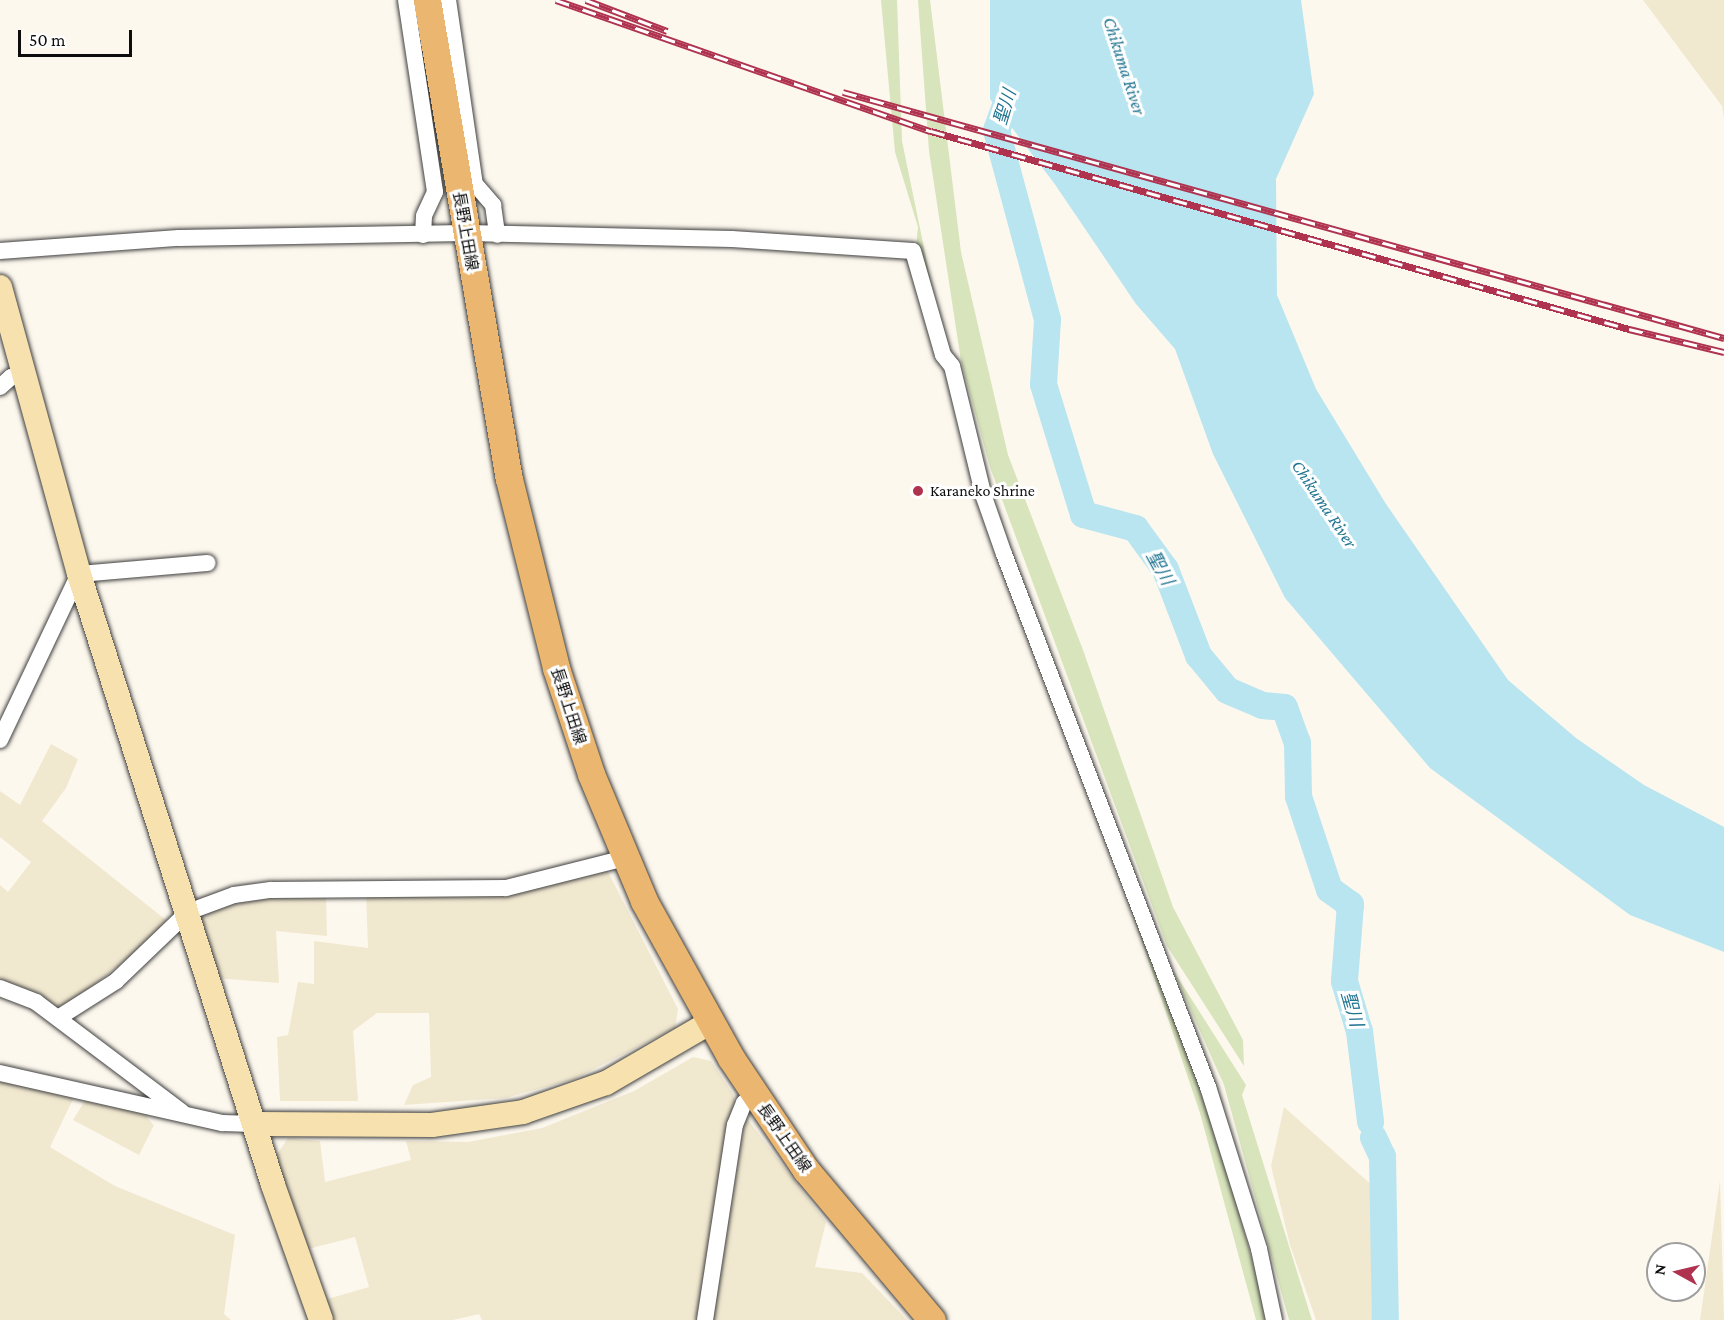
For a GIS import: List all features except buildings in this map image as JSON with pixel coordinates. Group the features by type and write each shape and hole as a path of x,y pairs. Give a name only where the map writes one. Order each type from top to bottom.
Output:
{"main road":[{"name":"長野上田線","path":"426,0 465,233 530,569 572,719 625,858 709,1023 753,1094 836,1208 932,1320"}],"street":[{"path":"406,0 435,192 423,216 423,235"},
{"path":"448,0 475,184 493,205 497,235"},
{"path":"0,251 179,238 465,233 732,238 913,251 944,356 952,366 984,497 1004,554 1208,1087 1259,1249 1274,1320"},
{"path":"0,287 26,374 79,574 254,1124 321,1320"},
{"path":"0,387 11,377 26,374"},
{"path":"79,574 208,563"},
{"path":"0,740 79,574"},
{"path":"58,1018 116,981 188,912 234,895 271,890 506,888 625,858"},
{"path":"0,988 58,1018 188,1116"},
{"path":"0,1073 188,1116 254,1124 432,1125 523,1112 606,1083 709,1023"},
{"path":"705,1320 735,1125 753,1094"}],"shaded area":[{"path":"1643,0 1724,0 1724,118 1722,106"},
{"path":"51,744 78,759 66,788 42,821 171,924 59,1013 0,980 0,885 8,892 31,862 0,837 0,791 20,805"},
{"path":"605,866 678,1009 675,1028 574,1079 505,1098 404,1105 413,1085 431,1077 429,1013 377,1013 353,1031 358,1101 280,1101 277,1037 288,1035 298,982 314,984 314,941 368,948 366,893 505,892"},
{"path":"326,897 327,936 276,931 279,983 216,978 196,914 235,898"},
{"path":"693,1057 711,1061 733,1094 736,1108 705,1320 482,1320 479,1314 453,1320 332,1320 324,1300 369,1287 355,1237 304,1250 274,1159 288,1138 320,1141 325,1182 411,1160 406,1141 468,1142 542,1128 634,1091"},
{"path":"0,1080 75,1095 50,1147 115,1186 235,1235 224,1314 231,1320 0,1320"},
{"path":"86,1099 149,1114 147,1118 154,1125 139,1155 73,1120"},
{"path":"1284,1107 1374,1187 1388,1320 1316,1320 1290,1245 1271,1166"},
{"path":"745,1116 826,1222 815,1267 862,1273 907,1320 713,1320"},
{"path":"1720,1181 1724,1320 1700,1320 1703,1302 1706,1302 1706,1278"}],"green space":[{"path":"881,0 897,0 902,141 944,345 916,246 918,227 895,152"},
{"path":"918,0 930,0 961,252 1008,455 1083,650 1173,907 1243,1040 1244,1066 1167,946 990,467 961,361 929,151"},
{"path":"1127,898 1201,1079 1269,1320 1256,1320 1200,1113"},
{"path":"1173,970 1246,1085 1242,1095 1312,1320 1289,1320 1224,1085"}],"water":[{"name":"Chikuma River","path":"990,0 1301,0 1314,94 1276,179 1277,295 1316,389 1386,504 1508,680 1576,738 1644,785 1724,827 1724,952 1630,915 1430,768 1285,598 1213,454 1175,349 1136,304 1054,183 990,99"}],"waterway":[{"name":"聖川","path":"1014,80 996,130 1047,319 1043,384 1083,514 1135,528 1165,569 1198,655 1227,690 1262,705 1284,707 1297,742 1298,796 1329,889 1350,904 1344,981 1359,1031 1370,1121"},
{"name":"聖川","path":"1373,1137 1382,1156 1385,1320"}],"railway":[{"path":"556,0 931,131 1629,329 1724,352"},
{"path":"586,0 667,31"},
{"path":"843,92 1724,338"}],"place":[{"name":"Karaneko Shrine","path":"918,491"}]}
